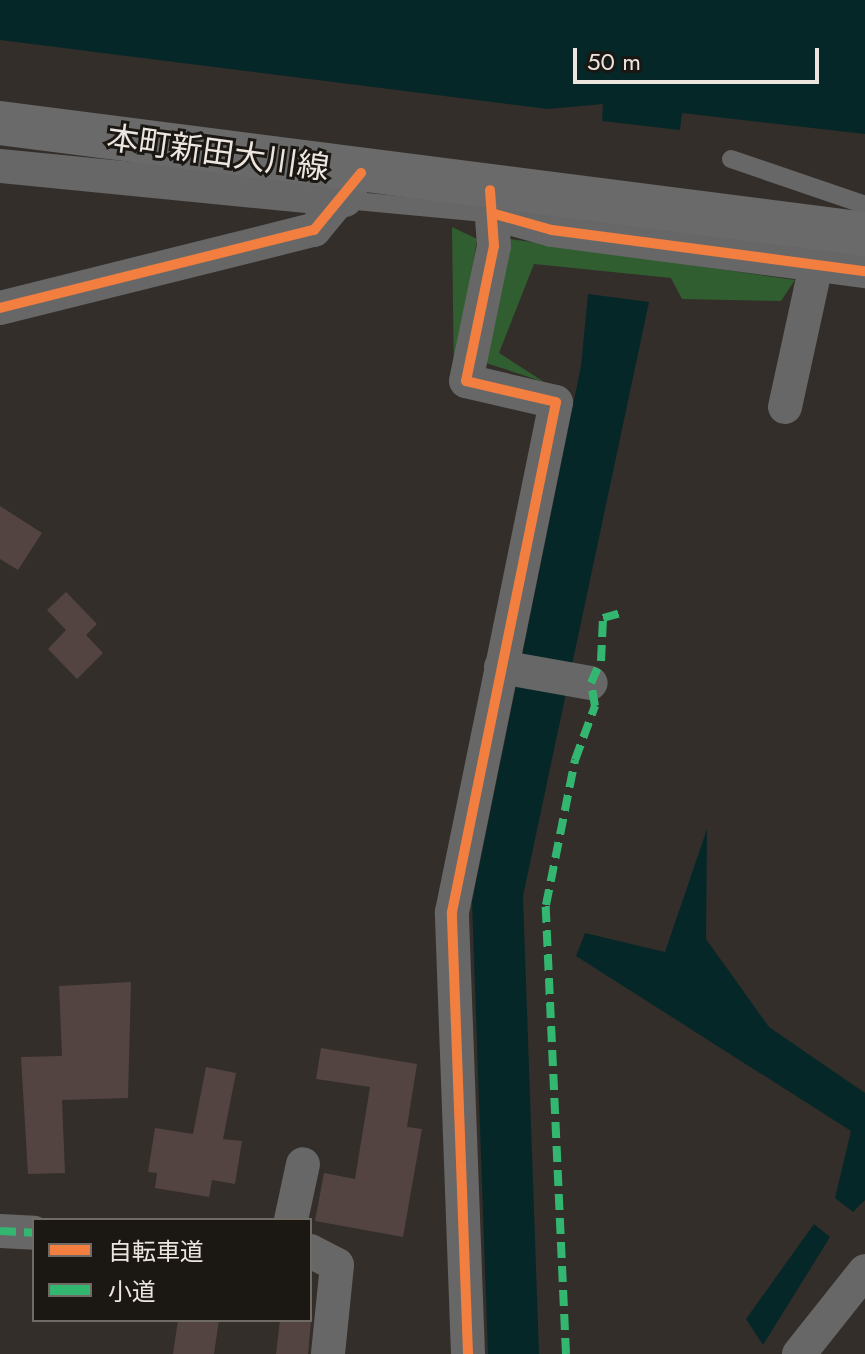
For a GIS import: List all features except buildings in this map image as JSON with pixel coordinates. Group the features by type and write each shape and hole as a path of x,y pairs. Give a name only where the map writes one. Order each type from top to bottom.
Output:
{"main road":[{"name":"本町新田大川線","path":"0,123 353,186 492,202 865,234"}],"street":[{"path":"0,166 353,186"},
{"path":"0,308 314,230 353,186"},
{"path":"468,1354 452,912 556,402 466,381 492,202 552,230 865,271"},
{"path":"785,407 816,265"},
{"path":"501,667 591,683"},
{"path":"291,1218 303,1164"},
{"path":"0,1231 32,1233"},
{"path":"312,1252 337,1265 328,1354"},
{"path":"799,1354 865,1271"}],"lane":[{"path":"731,159 865,205"}],"green space":[{"path":"452,227 477,239 454,381"},
{"path":"510,239 795,280 781,301 682,299 671,278 534,264 499,353 544,382 486,363"}],"water":[{"path":"0,0 865,0 865,134 682,113 680,130 602,121 603,104 548,109 0,40"},
{"path":"588,294 649,302 523,896 539,1354 488,1354 472,902 581,366"},
{"path":"707,829 706,939 769,1027 865,1093 865,1200 853,1212 835,1198 851,1131 576,956 585,933 665,952"},
{"path":"814,1224 830,1237 763,1345 746,1319"}],"marked path":[{"path":"566,1354 546,905 575,760 595,706 591,683 601,661 603,618 620,613"},
{"path":"0,1231 32,1233"}],"cycle path":[{"path":"0,308 314,230 361,173"},
{"path":"468,1354 452,912 556,402 466,381 494,246 490,190"},
{"path":"495,214 552,230 865,271"}]}
